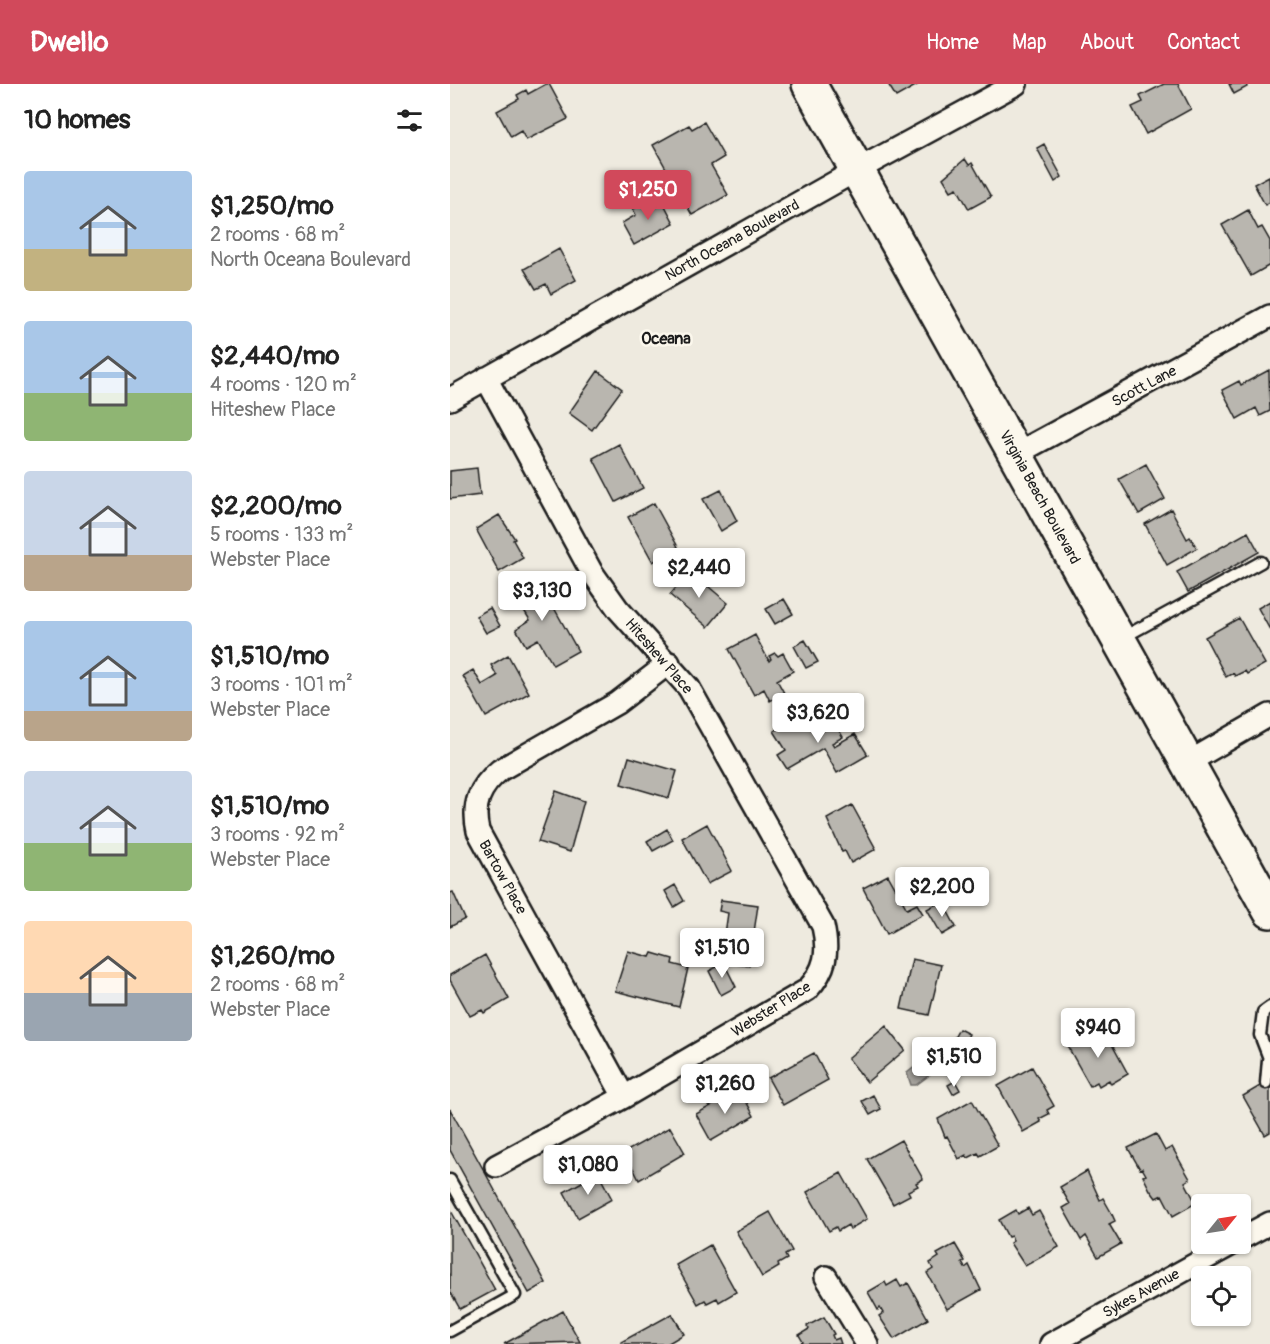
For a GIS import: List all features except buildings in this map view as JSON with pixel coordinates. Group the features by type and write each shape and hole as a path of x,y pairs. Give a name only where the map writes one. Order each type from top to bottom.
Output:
{"main road":[{"name":"Virginia Beach Boulevard","path":"808,84 1270,911"}],"street":[{"name":"North Oceana Boulevard","path":"450,399 857,170 1016,84"},
{"name":"Scott Lane","path":"1016,454 1270,316"},
{"name":"Hiteshew Place","path":"486,378 591,571 618,609 669,663 697,700 775,842"},
{"name":"Bartow Place","path":"624,1097 478,831 475,806 487,780 500,770 617,703 669,663"},
{"path":"1187,763 1268,722"},
{"name":"Webster Place","path":"496,1166 624,1097 807,990 819,978 825,962 827,946 823,926 775,842"},
{"path":"1251,1233 1270,1222"},
{"name":"Sykes Avenue","path":"1051,1344 1214,1254"},
{"path":"826,1277 867,1344"}],"lane":[{"path":"1119,639 1260,562"},
{"path":"1266,1083 1269,1060 1260,1035 1263,1012 1270,1007"},
{"path":"450,1180 515,1295 450,1331"}],"shaded area":[{"path":"926,1058 930,1058 936,1065 936,1070 916,1085 911,1085 907,1073"}],"district":[{"name":"Oceana","path":"666,338"}]}
